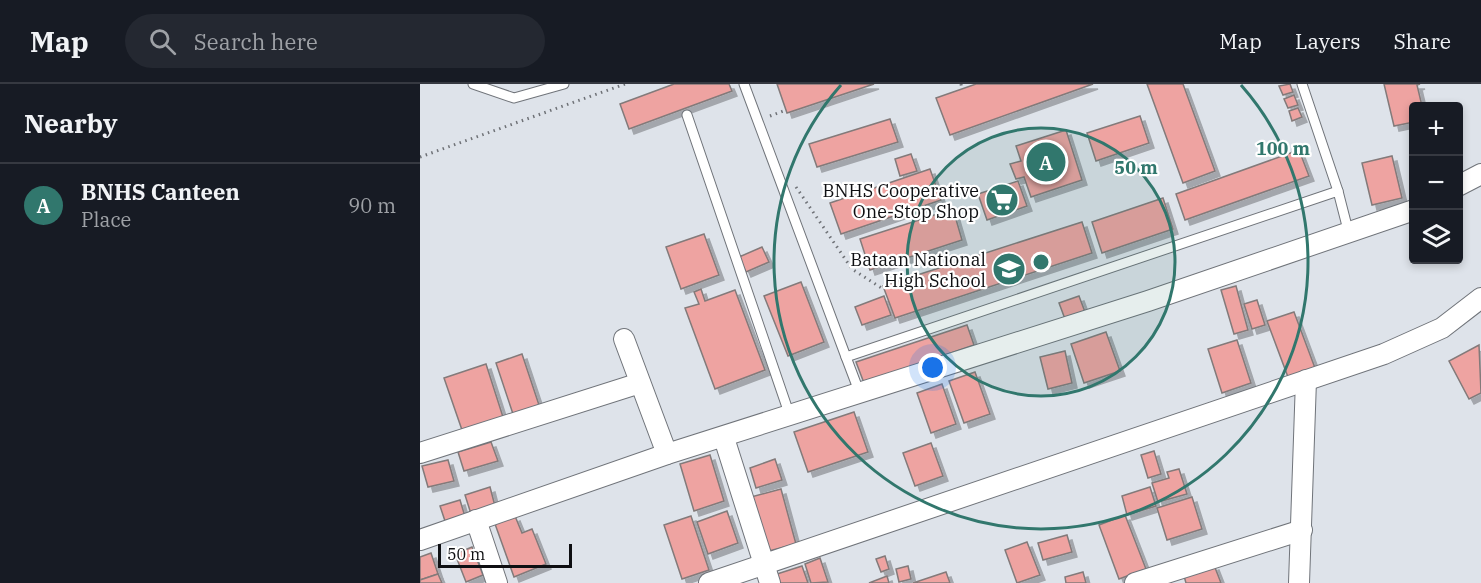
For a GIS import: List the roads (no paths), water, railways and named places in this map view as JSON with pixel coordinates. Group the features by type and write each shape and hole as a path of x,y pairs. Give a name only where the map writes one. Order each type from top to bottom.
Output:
{"street":[{"path":"1463,183 1481,174"},
{"path":"420,540 667,454 860,394 1349,234 1409,212"},
{"path":"710,583 767,574 1384,354 1442,328 1481,298"},
{"path":"624,339 667,454"},
{"path":"1299,583 1306,380"},
{"path":"420,453 640,383"},
{"path":"724,438 767,574"},
{"path":"476,520 497,583"},
{"path":"1136,583 1302,530"}],"lane":[{"path":"473,84 514,98 564,84"},
{"path":"744,84 860,394"},
{"path":"1302,84 1338,191 1349,234"},
{"path":"687,115 790,416"},
{"path":"846,357 1338,191"}],"place":[{"name":"BNHS Canteen","path":"1046,162"},
{"name":"BNHS Cooperative One-Stop Shop","path":"1002,200"},
{"name":"Bataan National High School","path":"1009,269"}]}
